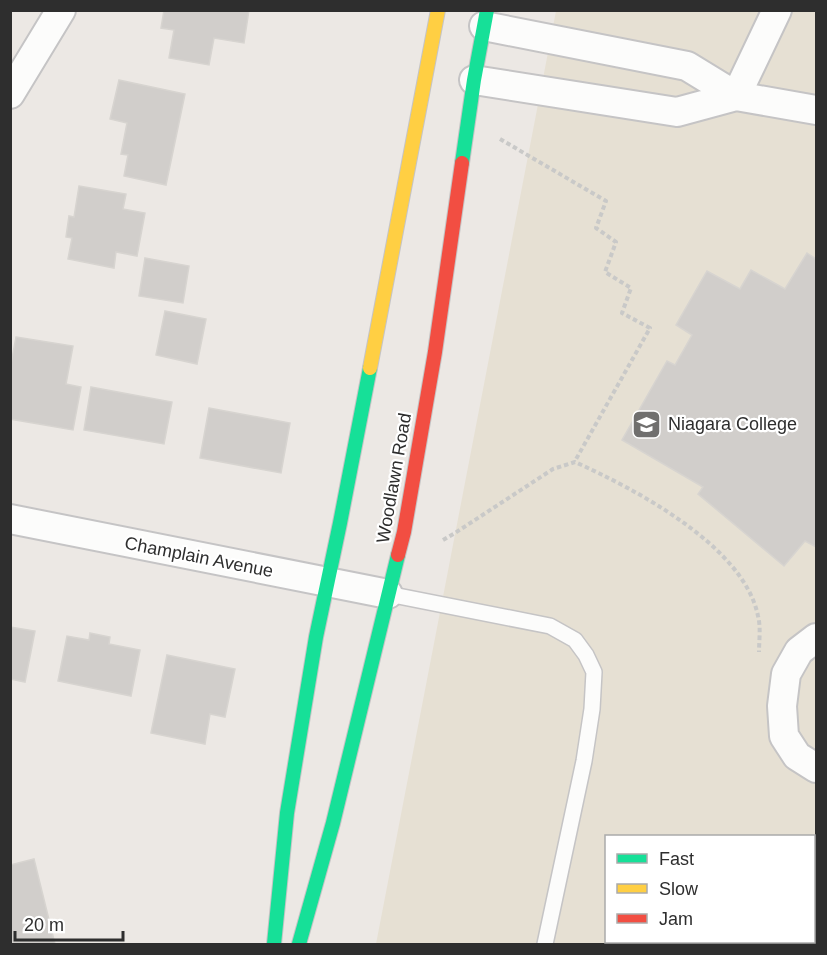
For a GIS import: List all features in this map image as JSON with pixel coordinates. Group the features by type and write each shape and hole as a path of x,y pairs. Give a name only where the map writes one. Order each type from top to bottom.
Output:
{"main road":[{"path":"274,945 287,813 316,637 438,10"},
{"name":"Woodlawn Road","path":"299,945 333,823 404,532 435,352 474,80 486,18"}],"street":[{"path":"10,94 61,10"},
{"path":"474,80 677,112 736,96 777,10"},
{"path":"486,18 687,66 736,96 816,110"},
{"name":"Champlain Avenue","path":"10,519 388,594"},
{"path":"816,638 799,651 786,674 782,706 784,736 797,756 816,768"}],"lane":[{"path":"388,594 550,626 575,640 586,655 594,672 592,709 584,762 545,945"}],"path":[{"path":"443,540 553,470 575,462 650,328 622,313 632,288 605,272 616,242 596,228 606,201 499,139"},
{"path":"575,462 601,474 680,519 695,531"}],"shaded area":[{"name":"Niagara College","path":"556,11 816,11 816,944 376,944"}],"building":[{"path":"164,10 249,10 244,43 214,38 209,65 169,58 174,30 161,28"},
{"path":"119,80 185,94 166,185 124,176 128,155 121,154 127,123 110,119"},
{"path":"79,186 126,194 123,209 145,213 137,256 116,252 114,268 68,259 72,238 66,237 69,216 74,217"},
{"path":"807,253 816,259 816,547 805,541 784,566 698,494 703,487 622,440 667,361 675,365 692,335 676,325 707,271 740,289 751,270 785,289"},
{"path":"145,258 189,266 183,303 139,296"},
{"path":"165,311 206,319 197,364 156,355"},
{"path":"16,337 73,346 66,384 81,387 73,430 10,419 10,369"},
{"path":"91,387 172,402 164,444 84,430"},
{"path":"209,408 290,423 281,473 200,458"},
{"path":"10,627 35,631 25,682 10,679"},
{"path":"90,633 110,637 109,644 140,650 131,696 58,681 67,636 89,640"},
{"path":"167,655 235,669 225,717 210,714 205,744 151,733"},
{"path":"34,859 55,944 10,944 10,865"}],"traffic: fast":[{"path":"462,163 487,10"},
{"path":"274,944 287,813 316,637 370,368"},
{"path":"299,944 333,823 398,555"}],"traffic: slow":[{"path":"370,368 438,10"}],"traffic: jam":[{"path":"398,555 435,352 462,163"}],"place":[{"name":"Niagara College","path":"647,424"}]}
